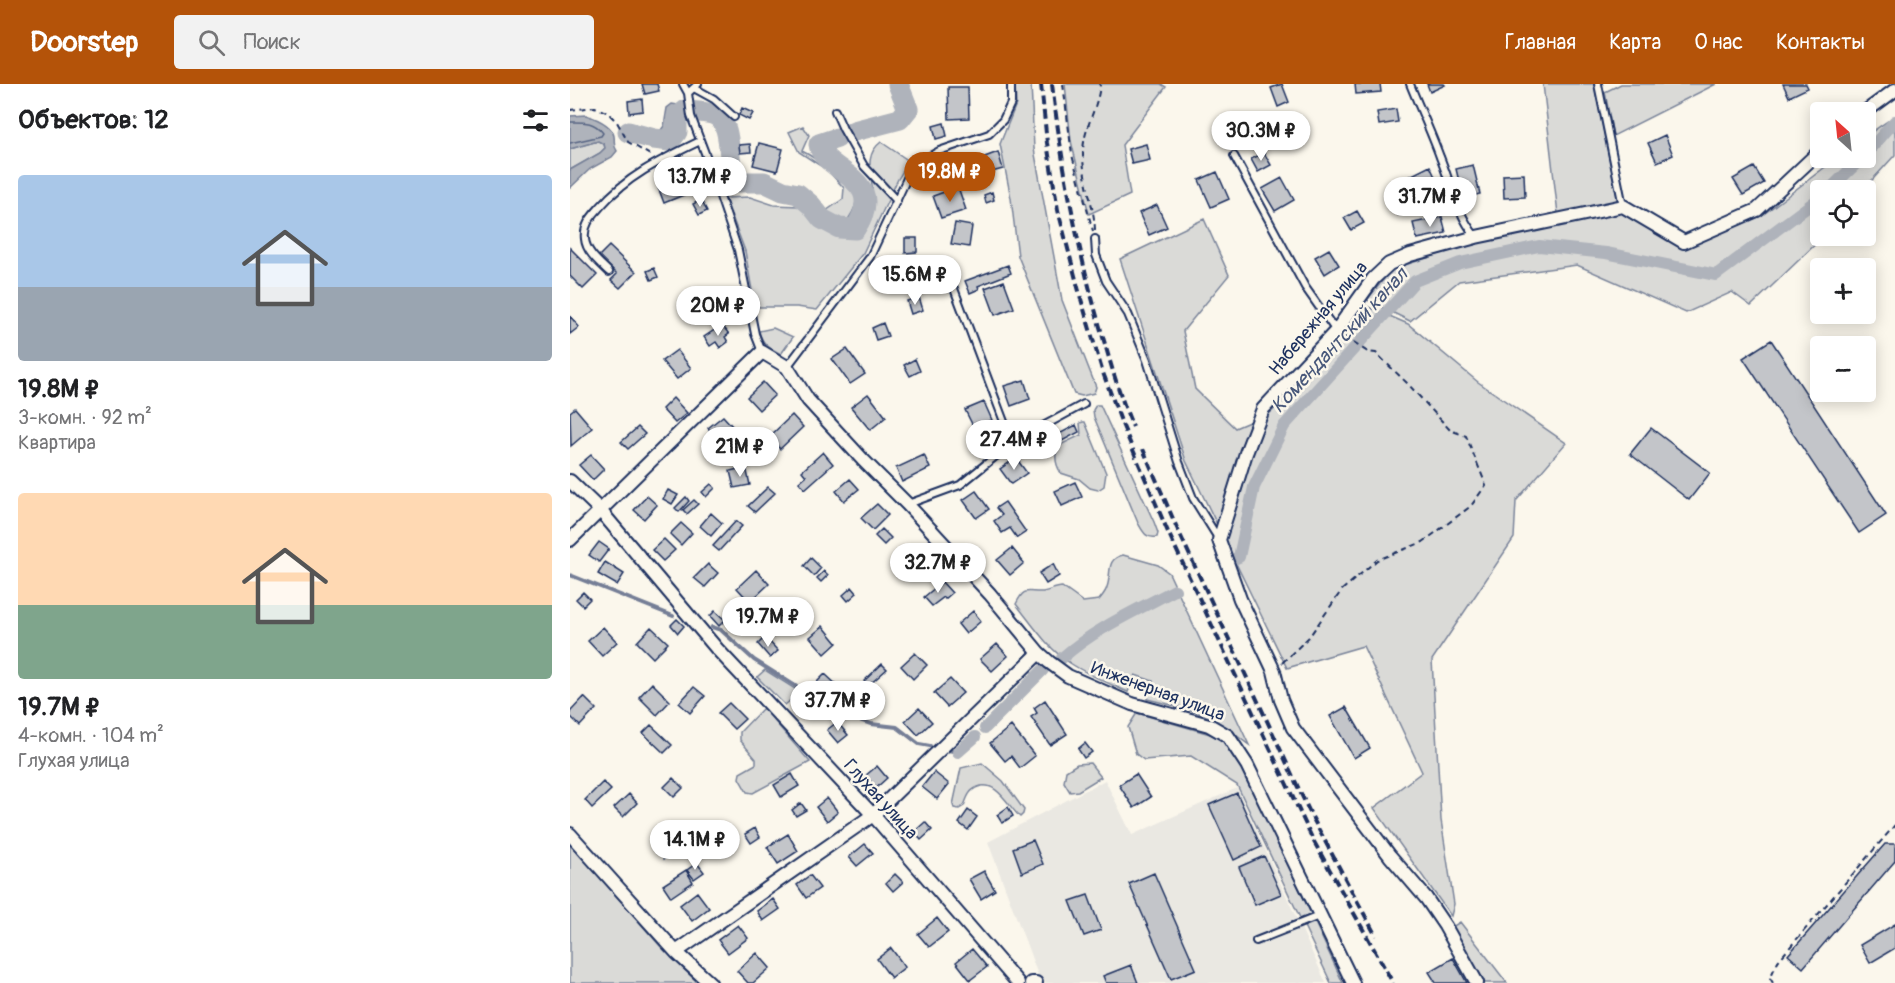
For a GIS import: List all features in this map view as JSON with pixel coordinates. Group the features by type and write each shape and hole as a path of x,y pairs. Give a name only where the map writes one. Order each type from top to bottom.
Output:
{"street":[{"path":"1876,104 1895,90"},
{"path":"1623,206 1684,242 1757,210 1810,160"},
{"name":"Набережная улица","path":"1219,540 1246,453 1263,410 1336,331 1374,279 1389,264 1410,255 1476,237 1623,206"},
{"path":"570,540 599,509 762,352"},
{"name":"Инженерная улица","path":"762,352 787,367 808,400 990,594 1039,653 1068,676 1132,704 1209,725 1228,736 1247,765 1353,983"},
{"name":"Глухая улица","path":"570,481 599,509 717,649 873,815 1018,983"},
{"path":"1219,540 1240,599 1274,671 1281,700 1293,728 1390,856 1426,898 1445,926 1477,983"},
{"path":"676,952 873,815 1039,653"},
{"path":"570,834 676,952 710,983"},
{"path":"1031,983 1036,983"}],"lane":[{"path":"683,84 688,93 691,116 738,250 755,334 762,352"},
{"path":"787,367 870,257 908,176 921,161 939,151 989,134 1003,120 1011,103 1011,84"},
{"path":"1410,84 1461,213 1467,226 1476,237"},
{"path":"1598,84 1623,206"},
{"path":"688,93 696,86 734,117"},
{"path":"835,111 864,166 897,201"},
{"path":"609,272 592,255 585,240 588,221 613,192 643,170 700,141"},
{"path":"1234,156 1305,287 1336,331"},
{"path":"1095,239 1096,255 1106,281 1128,314 1148,360 1179,462 1190,489 1219,540"},
{"path":"952,286 1012,444"},
{"path":"907,504 960,485 1012,444 1084,404"},
{"path":"1257,942 1319,916"}],"path":[{"path":"1063,84 1072,155 1095,239"},
{"path":"1095,239 1095,216 1083,160 1083,142 1100,84"},
{"path":"570,110 595,107 608,112 618,122 628,142 659,160"},
{"path":"1274,671 1309,637 1342,590 1377,560 1423,542 1471,506 1486,485 1466,436 1450,430 1376,353 1368,352 1351,343 1336,331"},
{"path":"1773,983 1770,978 1778,961 1895,825"}],"shaded area":[{"path":"1015,84 1031,84 1034,149 1062,300 1096,387 1094,393 1082,396 1074,394 1018,256 1011,198 1000,144 1016,104"},
{"path":"1065,84 1161,84 1166,87 1122,145 1130,195 1089,214 1071,141"},
{"path":"1543,84 1594,84 1618,201 1558,214"},
{"path":"1621,84 1716,84 1613,136 1605,92"},
{"path":"1895,116 1895,155 1872,180 1810,180 1810,246 1814,246 1751,306 1732,292 1686,313 1577,265 1459,281 1410,321 1367,300 1392,269 1478,242 1621,211 1685,247 1761,216 1824,168 1876,168 1876,129"},
{"path":"803,126 809,135 802,151 848,180 854,187 856,202 846,222 837,224 823,213 843,199 844,188 827,170 799,152 789,132"},
{"path":"598,141 604,144 605,148 570,170 570,149"},
{"path":"881,142 909,161 863,253 817,310 797,307 755,307 745,251 725,198 750,197 774,205 799,206 818,222 838,231 856,232 871,206 873,194 871,155"},
{"path":"1204,219 1229,275 1183,331 1195,389 1235,428 1270,413 1326,360 1349,331 1364,305 1408,324 1478,382 1566,443 1516,501 1514,538 1432,660 1441,820 1454,904 1451,916 1374,808 1422,772 1363,646 1287,668 1186,461 1120,259"},
{"path":"773,328 793,337 781,354 767,345 760,335 759,331"},
{"path":"1096,405 1100,405 1154,522 1157,537 1147,536 1138,523 1094,417 1093,410"},
{"path":"1085,422 1106,473 1104,486 1098,490 1090,488 1079,479 1061,473 1056,463 1058,446 1081,435 1080,423"},
{"path":"1123,555 1158,565 1169,573 1249,745 1206,716 1185,708 1147,699 1153,681 1135,675 1128,692 1077,667 1047,643 1016,604 1024,593 1043,592 1062,587 1083,602 1099,600 1106,589 1111,563"},
{"path":"765,670 800,692 785,705 757,677"},
{"path":"763,708 810,762 753,793 747,792 739,778 740,773 756,764 756,759 740,740 740,732"},
{"path":"1137,713 1210,734 1226,741 1243,768 1343,983 1331,983 1237,785 1191,756 1144,760 1136,754 1128,727"},
{"path":"982,763 1003,781 1024,810 1020,817 1002,795 991,787 985,786 972,790 964,806 959,809 954,808 961,768"},
{"path":"1090,763 1101,777 1078,791 1070,792 1064,782 1066,771 1077,764"},
{"path":"1105,780 1132,835 1237,788 1326,983 1041,983 988,842"},
{"path":"570,843 661,947 698,983 570,983"},
{"path":"1460,922 1507,983 1485,983 1452,927"}],"water":[{"path":"683,102 686,105 708,107 714,115 686,110 677,117 677,132 670,141 654,139 664,126 667,108 672,104 678,105"},
{"path":"586,115 610,128 617,151 612,157 590,169 570,188 570,170 605,148 604,144 598,141 570,149 570,116"}],"building":[{"path":"642,84 657,84 659,91 645,94"},
{"path":"1282,84 1289,102 1278,107 1271,88"},
{"path":"1355,84 1380,84 1381,92 1356,94"},
{"path":"1427,84 1444,84 1445,85 1430,92"},
{"path":"1783,84 1806,84 1808,88 1789,97"},
{"path":"948,87 968,87 969,118 949,119"},
{"path":"642,99 643,111 629,113 628,101"},
{"path":"742,108 753,113 749,120 739,115"},
{"path":"1396,109 1398,122 1379,125 1377,112"},
{"path":"1277,118 1280,138 1266,140 1263,120"},
{"path":"944,123 947,136 936,139 933,126"},
{"path":"1665,135 1673,155 1657,162 1648,143"},
{"path":"759,143 783,149 777,171 753,165"},
{"path":"750,144 751,152 740,153 739,145"},
{"path":"1146,144 1150,160 1132,164 1128,149"},
{"path":"998,152 1003,169 988,173 982,158"},
{"path":"1264,153 1271,165 1258,172 1251,159"},
{"path":"968,163 970,169 955,174 953,168"},
{"path":"1473,165 1480,194 1463,198 1456,169"},
{"path":"1430,166 1441,190 1417,201 1406,178"},
{"path":"1754,167 1764,183 1743,195 1733,179"},
{"path":"1217,172 1229,199 1211,207 1199,180"},
{"path":"1524,174 1525,197 1504,198 1503,175"},
{"path":"680,178 686,194 664,203 658,187"},
{"path":"1282,178 1294,200 1275,211 1262,189"},
{"path":"958,187 966,210 941,218 933,196"},
{"path":"1399,189 1409,209 1398,215 1387,195"},
{"path":"992,192 994,200 986,203 984,195"},
{"path":"701,200 707,211 699,215 693,204"},
{"path":"1157,205 1167,227 1149,235 1139,213"},
{"path":"1357,211 1364,223 1351,230 1344,218"},
{"path":"1442,217 1446,233 1417,239 1413,223"},
{"path":"955,223 972,226 969,247 951,244"},
{"path":"905,238 917,238 917,252 905,253"},
{"path":"609,246 636,272 620,288 611,280 617,274 599,256"},
{"path":"570,248 597,275 583,289 570,276"},
{"path":"1329,249 1339,265 1325,274 1315,257"},
{"path":"1008,265 1011,273 978,286 979,289 970,293 965,281"},
{"path":"654,268 658,277 651,280 647,271"},
{"path":"1004,281 1014,308 995,315 985,288"},
{"path":"919,297 923,310 911,314 907,301"},
{"path":"570,316 579,327 570,334"},
{"path":"883,323 888,336 876,340 872,328"},
{"path":"722,325 729,334 725,337 728,342 720,348 716,342 710,346 704,337"},
{"path":"1771,340 1886,515 1859,533 1743,358"},
{"path":"847,349 865,374 850,384 832,359"},
{"path":"677,350 691,368 677,379 662,361"},
{"path":"915,359 920,371 910,376 904,365"},
{"path":"1024,380 1030,399 1011,406 1004,386"},
{"path":"763,382 775,395 759,410 747,397"},
{"path":"868,394 886,417 870,430 851,407"},
{"path":"673,398 687,413 675,423 662,409"},
{"path":"984,402 992,420 974,428 965,410"},
{"path":"575,408 592,428 571,446 570,412"},
{"path":"792,415 803,427 780,449 769,437"},
{"path":"723,416 732,426 717,438 708,428"},
{"path":"1076,425 1079,432 1062,441 1059,434"},
{"path":"638,427 645,434 628,449 621,442"},
{"path":"1651,428 1710,473 1689,500 1630,454"},
{"path":"823,452 833,464 805,489 799,482 806,476 802,471"},
{"path":"591,455 604,469 593,480 579,465"},
{"path":"924,455 930,468 902,482 896,468"},
{"path":"1016,458 1027,473 1011,484 1000,469"},
{"path":"746,467 750,485 734,488 730,471"},
{"path":"850,479 859,489 844,501 836,491"},
{"path":"1075,482 1082,497 1062,506 1055,491"},
{"path":"711,484 715,488 706,497 702,492"},
{"path":"768,487 775,493 755,512 748,506"},
{"path":"668,490 678,495 672,504 663,499"},
{"path":"976,491 989,509 976,518 963,500"},
{"path":"647,496 657,505 644,519 634,510"},
{"path":"686,497 689,501 679,512 675,508"},
{"path":"694,500 698,504 687,514 683,510"},
{"path":"1005,502 1026,532 1017,538 1010,528 1002,533 994,521 1002,515 996,508"},
{"path":"877,504 888,515 873,530 861,518"},
{"path":"711,513 722,523 711,536 700,526"},
{"path":"736,521 742,526 719,551 713,546"},
{"path":"681,523 692,533 681,545 670,534"},
{"path":"882,529 891,538 884,545 875,536"},
{"path":"664,539 675,550 663,561 652,550"},
{"path":"599,542 609,549 599,562 589,555"},
{"path":"1012,548 1024,563 1010,575 997,560"},
{"path":"811,558 821,568 814,576 804,566"},
{"path":"605,562 624,574 617,585 598,574"},
{"path":"708,564 718,573 705,587 694,578"},
{"path":"1053,564 1059,576 1046,584 1039,573"},
{"path":"756,570 769,584 750,602 737,588"},
{"path":"824,571 828,575 821,582 817,578"},
{"path":"942,582 952,593 932,606 924,597"},
{"path":"852,587 857,593 848,601 843,595"},
{"path":"583,592 590,599 583,606 576,599"},
{"path":"786,607 796,618 786,628 775,617"},
{"path":"715,611 725,620 719,626 710,616"},
{"path":"973,611 981,621 966,634 958,624"},
{"path":"677,619 684,626 678,633 671,625"},
{"path":"823,626 837,643 825,654 810,637"},
{"path":"603,627 617,642 602,656 588,641"},
{"path":"651,627 668,643 653,658 637,642"},
{"path":"765,637 778,651 770,658 758,644"},
{"path":"997,644 1008,656 992,671 980,659"},
{"path":"915,653 927,665 913,679 901,666"},
{"path":"882,664 887,669 868,686 864,681"},
{"path":"825,674 840,688 831,697 816,683"},
{"path":"950,679 963,693 947,707 934,693"},
{"path":"652,683 670,701 657,715 639,697"},
{"path":"694,687 705,696 690,713 679,703"},
{"path":"584,697 596,709 580,726 570,716 570,712"},
{"path":"801,700 806,706 799,713 793,707"},
{"path":"1045,700 1067,734 1050,745 1031,717 1037,713 1034,708"},
{"path":"729,703 745,719 734,729 718,713"},
{"path":"1346,707 1370,748 1354,758 1330,716"},
{"path":"919,708 932,722 918,735 905,721"},
{"path":"837,722 848,735 838,743 827,730"},
{"path":"651,725 672,745 664,753 643,733"},
{"path":"1011,726 1035,756 1020,768 1011,756 1005,761 990,743"},
{"path":"1085,743 1092,752 1084,758 1078,749"},
{"path":"877,766 887,778 876,788 865,776"},
{"path":"934,772 949,784 937,799 922,787"},
{"path":"792,774 799,786 781,797 774,785"},
{"path":"1136,774 1151,797 1134,808 1119,785"},
{"path":"673,778 683,788 674,797 664,787"},
{"path":"603,782 611,790 592,808 585,800"},
{"path":"1237,793 1261,847 1234,860 1209,805"},
{"path":"629,794 637,803 623,817 614,808"},
{"path":"827,798 838,812 827,821 816,807"},
{"path":"801,803 806,810 796,816 792,810"},
{"path":"1008,807 1013,816 1002,823 997,815"},
{"path":"968,810 977,817 968,830 959,823"},
{"path":"925,822 932,830 921,840 914,832"},
{"path":"755,828 760,837 751,843 745,834"},
{"path":"663,832 676,851 664,859 651,840"},
{"path":"788,834 798,851 778,864 767,847"},
{"path":"1033,840 1043,864 1022,873 1013,848"},
{"path":"865,844 873,853 857,866 849,857"},
{"path":"1885,844 1895,844 1895,861 1803,968 1788,955"},
{"path":"1264,856 1281,894 1255,905 1239,867"},
{"path":"697,863 704,872 694,879 687,870"},
{"path":"686,870 693,882 671,897 663,885"},
{"path":"984,871 995,890 981,899 969,879"},
{"path":"1154,873 1196,969 1171,979 1129,884"},
{"path":"895,874 903,882 893,891 886,883"},
{"path":"810,875 820,888 806,898 797,885"},
{"path":"697,892 709,908 692,921 680,905"},
{"path":"1088,895 1101,930 1084,936 1070,901"},
{"path":"773,899 780,909 763,921 757,911"},
{"path":"937,918 948,932 929,947 918,934"},
{"path":"1895,924 1895,948 1870,963 1860,945"},
{"path":"738,925 748,938 728,953 718,940"},
{"path":"891,948 905,967 891,978 877,959"},
{"path":"972,949 987,967 970,980 956,962"},
{"path":"757,953 770,968 753,983 748,983 737,971"},
{"path":"1453,958 1467,983 1436,983 1429,972"},
{"path":"1131,965 1138,983 1106,983 1103,976"}],"waterway":[{"path":"854,131 900,119 908,109 898,84"},
{"path":"628,132 670,141 677,132 677,117 686,110 715,115 721,120 728,136 731,165 736,182 764,182 783,191 798,194 822,219 839,228 855,229 864,211 865,198 860,187 852,178 823,154 819,144 837,138"},
{"name":"Комендантский канал","path":"1876,143 1895,121"},
{"name":"Комендантский канал","path":"1839,180 1852,168"},
{"name":"Комендантский канал","path":"1234,559 1239,557 1254,487 1284,426 1415,281 1460,263 1539,246 1606,253 1716,275 1810,205"},
{"name":"Комендантский канал","path":"570,575 673,616"},
{"name":"Комендантский канал","path":"1062,658 1102,629 1175,590"},
{"name":"Комендантский канал","path":"712,627 721,630 754,660 835,711 871,724 897,727 919,744 930,746"},
{"name":"Комендантский канал","path":"985,728 1043,670"},
{"name":"Комендантский канал","path":"958,752 975,737"},
{"name":"Комендантский канал","path":"948,750 958,752"}],"railway":[{"path":"1041,84 1047,143 1058,210 1102,370 1122,424 1168,532 1313,840 1393,983"},
{"path":"1052,84 1060,146 1084,267 1111,365 1133,427"},
{"path":"1143,449 1177,528 1311,815 1376,936"}]}
